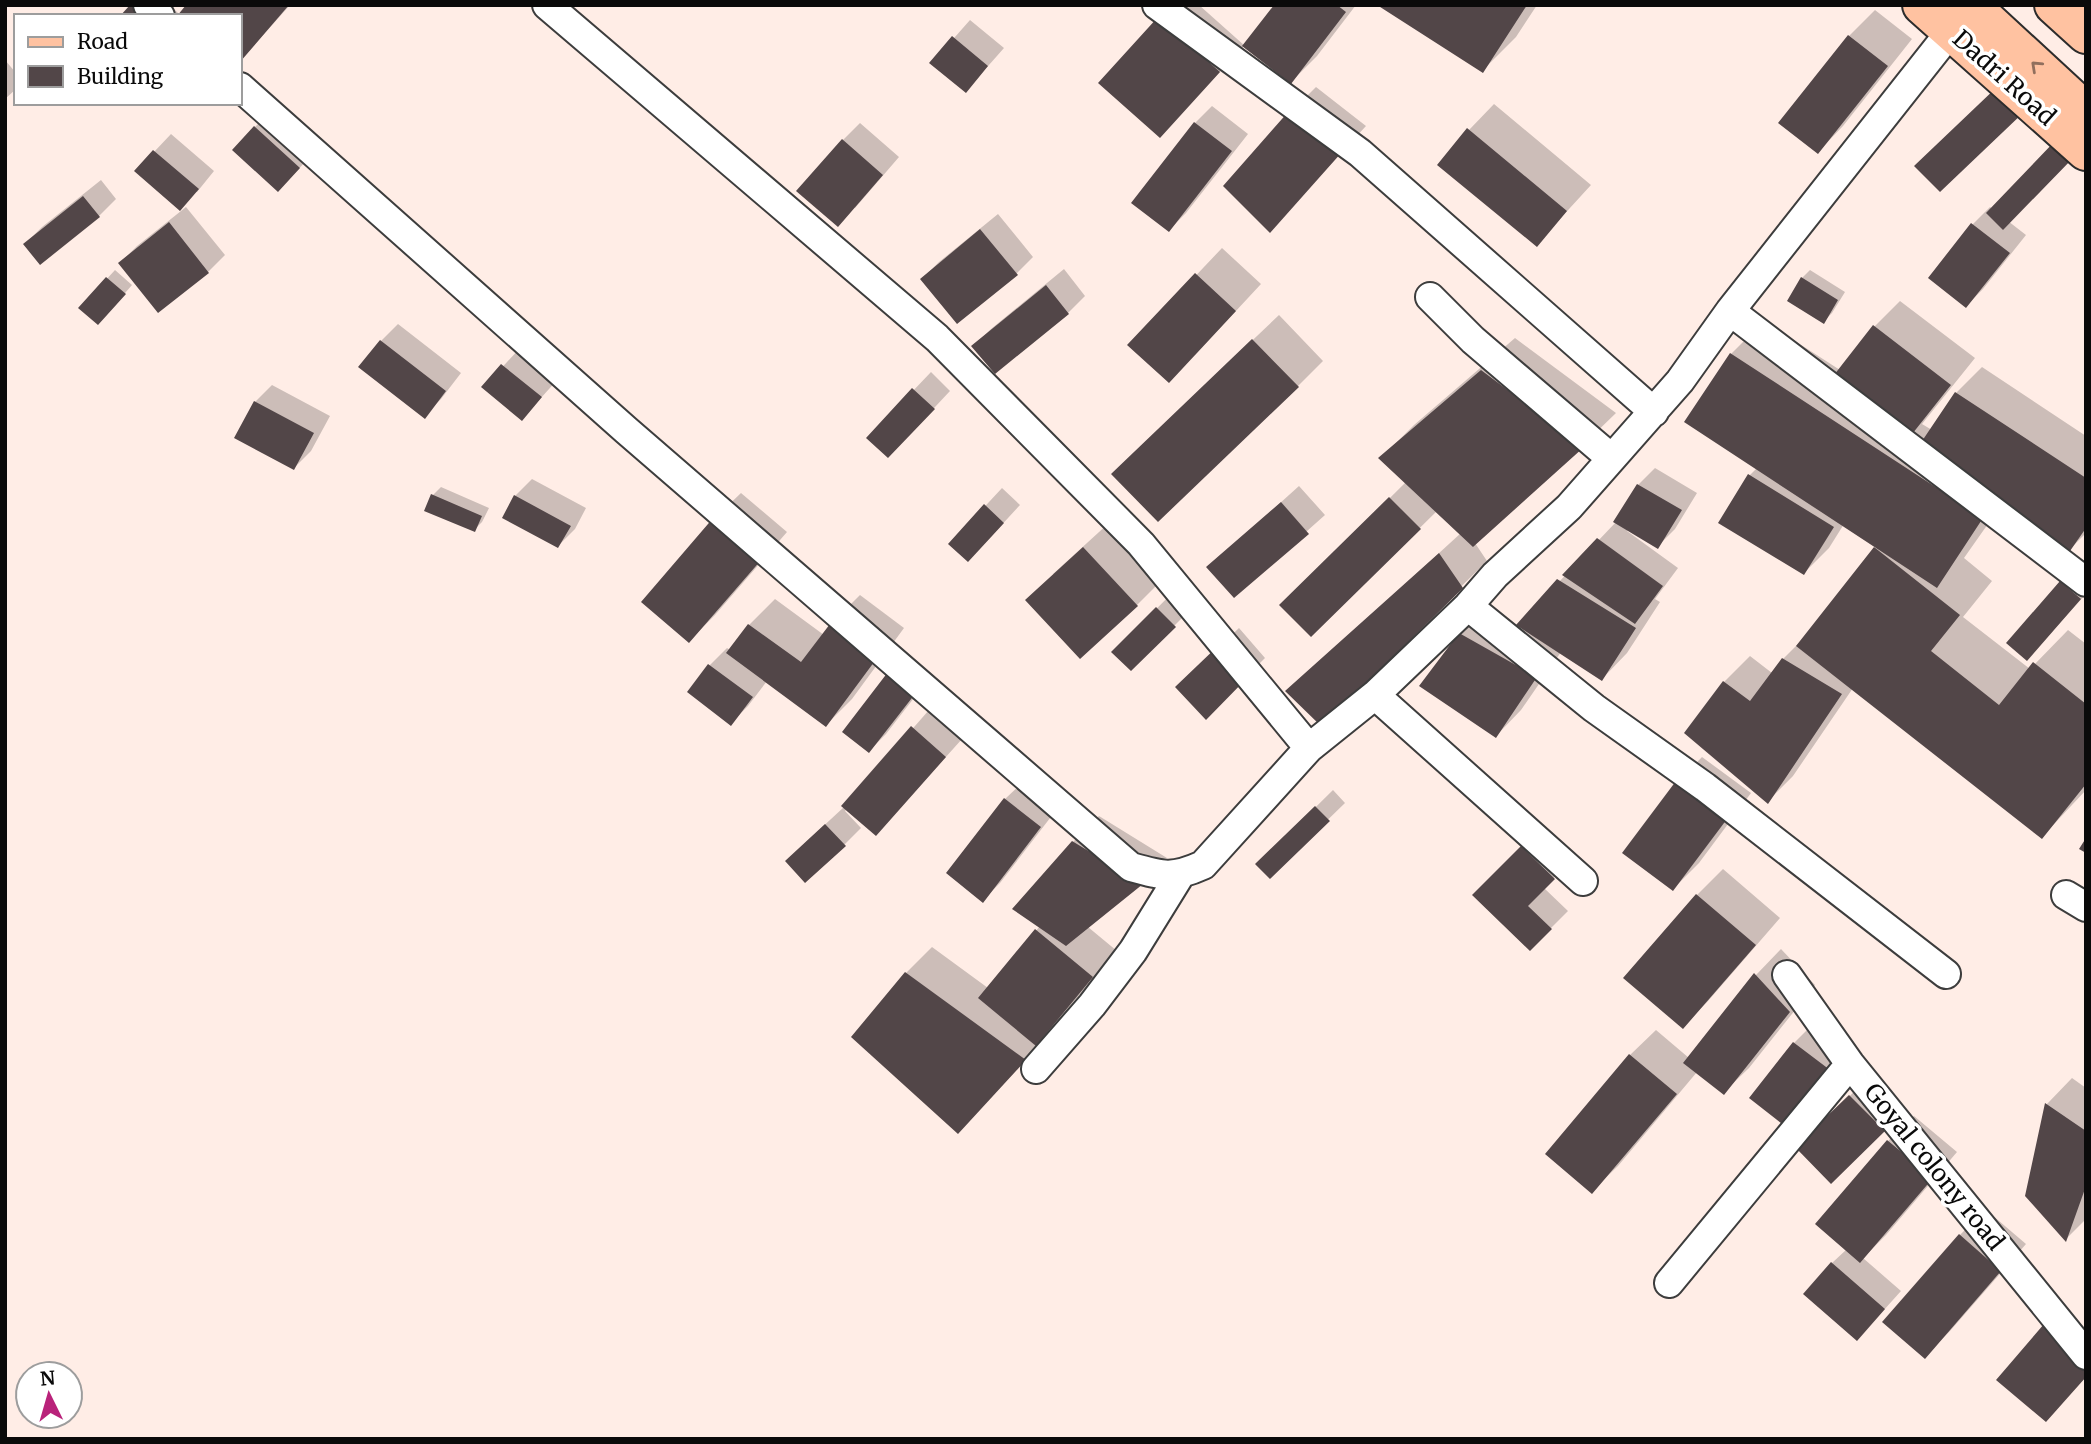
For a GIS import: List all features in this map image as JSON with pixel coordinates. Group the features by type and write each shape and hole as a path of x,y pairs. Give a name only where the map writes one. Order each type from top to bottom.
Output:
{"street":[{"path":"547,5 937,338 1141,544 1309,748"},
{"path":"1157,5 1360,153 1654,412"},
{"name":"Dadri Road","path":"1923,5 1961,18 2086,151"},
{"path":"2054,5 2086,34"},
{"path":"242,89 626,429 1131,867 1159,876 1180,875 1203,865 1309,748 1375,695 1468,606 1495,575 1569,507 1680,382 1730,311 1961,18 2086,113"},
{"path":"1430,297 1473,340 1611,458"},
{"path":"1730,311 2086,582"},
{"path":"1468,606 1594,708 1705,787 1946,974"},
{"path":"1375,695 1583,881"},
{"path":"1036,1069 1092,1005 1133,951 1180,875"},
{"name":"Goyal colony road","path":"1787,975 1850,1064 2086,1355"},
{"path":"1669,1283 1850,1064"}],"building":[{"path":"130,5 137,5 145,14 122,14"},
{"path":"186,5 289,5 242,60 242,14 179,14"},
{"path":"1274,5 1337,5 1346,12 1291,84 1242,46"},
{"path":"1377,5 1527,5 1483,73"},
{"path":"1158,17 1220,72 1160,138 1098,83"},
{"path":"1848,35 1888,66 1818,154 1778,123"},
{"path":"952,36 988,66 966,93 929,63"},
{"path":"1999,85 2024,112 1940,192 1914,166"},
{"path":"1289,111 1342,152 1270,233 1223,186"},
{"path":"1194,122 1232,151 1169,232 1131,203"},
{"path":"254,126 300,168 278,192 232,150"},
{"path":"1467,128 1567,211 1537,247 1437,165"},
{"path":"842,139 883,175 838,227 796,191"},
{"path":"2055,141 2073,158 2003,230 1986,213"},
{"path":"153,150 199,189 180,211 134,171"},
{"path":"83,196 100,217 40,265 23,244"},
{"path":"169,222 209,273 158,313 118,263"},
{"path":"1971,223 2010,253 1966,308 1928,278"},
{"path":"980,229 1018,275 957,324 920,279"},
{"path":"1195,273 1236,311 1169,383 1127,345"},
{"path":"106,277 126,294 98,325 78,308"},
{"path":"1801,277 1838,300 1824,324 1787,301"},
{"path":"1046,285 1069,314 995,374 971,346"},
{"path":"1873,325 1951,385 1905,443 1827,384"},
{"path":"1252,339 1299,387 1158,522 1111,474"},
{"path":"380,340 446,391 425,419 358,367"},
{"path":"1730,353 1983,518 1937,588 1684,422"},
{"path":"501,364 542,397 522,421 481,387"},
{"path":"1481,370 1584,447 1473,547 1378,458"},
{"path":"912,388 935,409 888,458 866,438"},
{"path":"1955,392 2086,478 2086,528 2070,551 1916,450"},
{"path":"254,401 314,433 294,470 234,438"},
{"path":"1748,474 1834,527 1804,575 1718,523"},
{"path":"1637,484 1682,510 1658,549 1613,522"},
{"path":"431,494 482,516 475,532 424,511"},
{"path":"514,495 571,526 558,548 502,518"},
{"path":"1389,497 1421,529 1311,637 1279,605"},
{"path":"1281,502 1309,534 1234,598 1206,567"},
{"path":"984,504 1004,523 968,562 948,544"},
{"path":"714,517 762,559 689,643 641,602"},
{"path":"1597,538 1663,586 1635,624 1562,575"},
{"path":"1083,547 1138,606 1080,659 1025,600"},
{"path":"1874,547 1960,615 1931,651 1999,705 2033,662 2086,704 2086,784 2042,839 1796,646"},
{"path":"1439,553 1463,588 1322,727 1285,691"},
{"path":"1557,579 1636,628 1602,681 1516,625"},
{"path":"2060,581 2081,599 2027,661 2006,643"},
{"path":"1156,607 1176,627 1131,671 1111,652"},
{"path":"833,620 880,654 826,727 726,653 748,624 801,662"},
{"path":"1459,633 1537,677 1496,738 1419,686"},
{"path":"1221,643 1249,676 1206,720 1175,687"},
{"path":"1782,658 1842,694 1768,804 1684,733 1723,681 1750,701"},
{"path":"708,664 753,697 731,726 687,692"},
{"path":"888,672 915,694 869,753 842,732"},
{"path":"911,726 946,757 876,836 841,806"},
{"path":"1676,781 1727,819 1673,891 1622,853"},
{"path":"1004,798 1041,827 983,903 946,873"},
{"path":"1315,806 1330,821 1270,879 1255,864"},
{"path":"825,824 846,846 805,883 785,861"},
{"path":"2086,838 2086,853 2079,849"},
{"path":"1072,841 1143,884 1066,946 1012,909"},
{"path":"1521,846 1555,879 1528,906 1552,929 1530,951 1472,895"},
{"path":"1696,894 1756,945 1683,1029 1623,978"},
{"path":"1035,929 1093,977 1036,1046 978,998"},
{"path":"905,972 1026,1060 958,1134 851,1037"},
{"path":"1754,973 1790,1012 1724,1095 1683,1063"},
{"path":"1793,1042 1830,1070 1786,1127 1749,1098"},
{"path":"1629,1054 1677,1094 1592,1194 1545,1154"},
{"path":"1849,1095 1885,1131 1831,1184 1795,1147"},
{"path":"2045,1103 2086,1131 2086,1186 2066,1242 2025,1196"},
{"path":"1887,1140 1933,1178 1860,1263 1815,1224"},
{"path":"1959,1234 2001,1271 1925,1359 1882,1322"},
{"path":"1831,1262 1885,1309 1857,1341 1803,1294"},
{"path":"2044,1324 2086,1361 2086,1377 2046,1422 1996,1380"}]}
